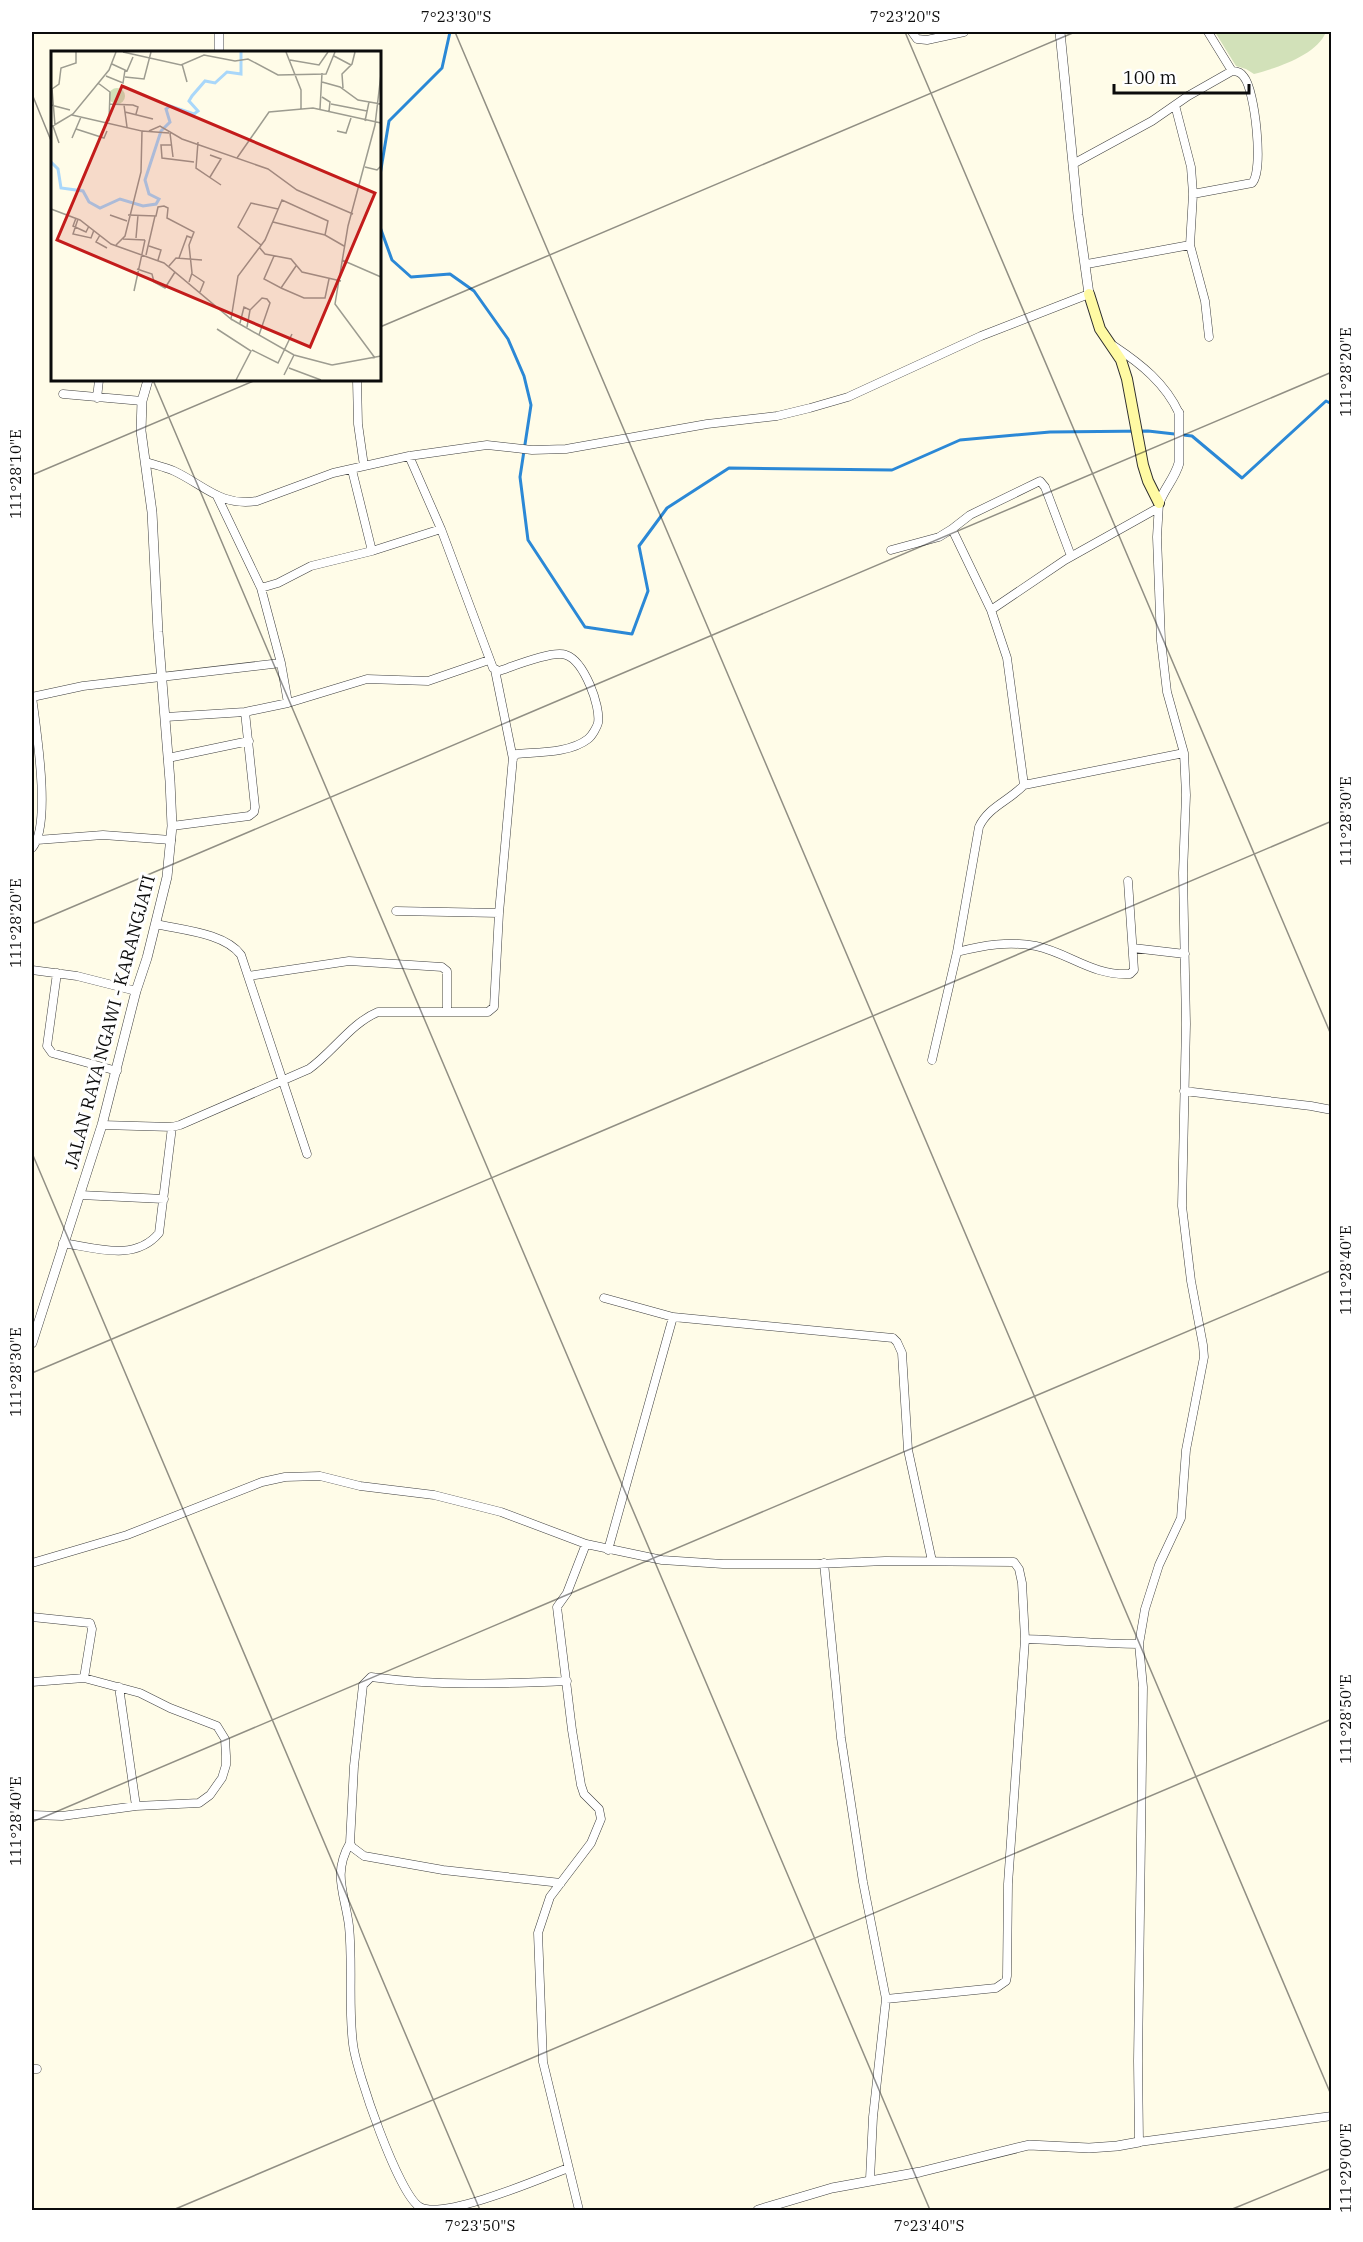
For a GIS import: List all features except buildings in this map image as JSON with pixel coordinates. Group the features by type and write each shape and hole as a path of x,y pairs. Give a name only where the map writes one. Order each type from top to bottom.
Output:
{"main road":[{"path":"1089,294 1100,329 1121,360 1131,391 1143,465 1158,506"}],"street":[{"path":"219,32 219,51"},
{"path":"912,32 917,39 927,40 964,32"},
{"path":"146,462 174,471 231,502 257,501 315,478 410,456 468,446 487,445 532,450 566,449 707,424 777,416 848,397 981,336 1089,294 1060,32"},
{"path":"1193,194 1252,183 1257,178 1258,143 1250,88 1241,74 1232,71 1208,32"},
{"path":"1073,164 1152,121 1232,71"},
{"path":"1175,105 1186,141 1193,194 1190,245 1205,301 1209,337"},
{"path":"1086,264 1190,245"},
{"path":"1112,345 1160,382 1179,413 1180,453 1177,471 1164,490 1158,506 1157,537 1161,641 1167,692 1184,753 1186,795 1183,873 1186,1024 1182,1206 1191,1281 1204,1357 1186,1450 1181,1518 1159,1565 1145,1609 1139,1644 1143,1687 1139,2142"},
{"path":"97,398 99,381"},
{"name":"JALAN RAYA NGAWI - KARANGJATI","path":"32,1343 102,1125 167,877 172,826 166,717 156,572 141,431 142,401 148,381"},
{"path":"357,381 358,424 364,466"},
{"path":"63,394 142,401"},
{"path":"102,1125 172,1127 284,1081 321,1060 368,1016 378,1012 488,1012 494,1007 499,913 513,759 495,670 489,660 441,529 410,456"},
{"path":"352,470 372,551"},
{"path":"891,550 932,540 952,530 970,515 1040,481 1045,487 1071,556"},
{"path":"217,496 261,588 281,663 288,703"},
{"path":"991,610 1071,556 1158,506"},
{"path":"261,588 278,583 311,566 372,551 441,529"},
{"path":"952,530 991,610 1007,658 1024,785"},
{"path":"495,670 500,671 556,654 566,654 575,660 588,680 594,696 598,724 590,738 575,746 548,752 517,754 513,759"},
{"path":"166,717 245,712 288,703 367,679 428,681 489,660"},
{"path":"32,848 38,840 41,800 38,743 32,697 83,686 281,663"},
{"path":"172,826 249,816 254,812 245,712"},
{"path":"168,758 249,741"},
{"path":"932,1059 957,952 979,827 983,817 991,809 1015,795 1024,785 1059,776 1184,753"},
{"path":"38,840 103,835 171,840"},
{"path":"957,952 988,944 1038,947 1087,968 1128,975 1134,970 1128,881"},
{"path":"396,911 499,913"},
{"path":"156,924 223,940 235,946 241,955 308,1154"},
{"path":"1132,948 1185,954"},
{"path":"248,976 349,961 442,967 447,971 447,1011"},
{"path":"32,970 113,984 136,991"},
{"path":"57,973 47,1046 52,1053 117,1071"},
{"path":"1184,1091 1332,1110"},
{"path":"63,1242 123,1252 140,1248 152,1241 159,1233 172,1127"},
{"path":"80,1195 164,1199"},
{"path":"604,1298 673,1317 893,1338 902,1353 908,1450 932,1561"},
{"path":"608,1550 673,1317"},
{"path":"32,1563 127,1535 262,1482 302,1475 320,1476 360,1486 443,1497 501,1512 586,1544 662,1560 723,1564 932,1561 1006,1561 1017,1564 1022,1582 1025,1639 1009,1872 1008,1976 1002,1985 990,1989 886,1999"},
{"path":"579,2211 543,2062 538,1943 543,1916 550,1898 591,1842 601,1819 599,1809 584,1794 581,1785 557,1606 567,1593 586,1544"},
{"path":"824,1563 841,1738 863,1882 886,1999 873,2117 870,2180"},
{"path":"32,1617 90,1623 92,1629 84,1678"},
{"path":"1025,1639 1089,1644 1139,1644"},
{"path":"567,1681 485,1684 422,1682 371,1677 366,1680 363,1685 354,1766 350,1842 343,1855 339,1874 349,1926 353,2046 363,2085 397,2174 417,2205 432,2210 453,2209 568,2168"},
{"path":"32,1682 84,1678 140,1693 170,1708 217,1726 225,1739 226,1765 222,1778 210,1795 199,1803 136,1806 62,1816 32,1815"},
{"path":"119,1687 136,1806"},
{"path":"350,1842 352,1847 364,1856 443,1870 561,1883"},
{"path":"758,2211 821,2191 920,2172 1029,2145 1089,2148 1118,2146 1332,2116"}],"green space":[{"path":"1215,32 1326,32 1321,40 1305,54 1285,64 1254,74 1236,66"}],"waterway":[{"path":"381,169 389,121 442,68 450,32"},
{"path":"381,230 392,260 411,277 450,274 474,291 508,339 524,376 531,405 520,477 528,540 585,627 632,634 648,591 639,546 667,508 729,468 892,470 960,440 1050,432 1148,431 1192,436 1242,478 1326,401 1332,404"}]}
